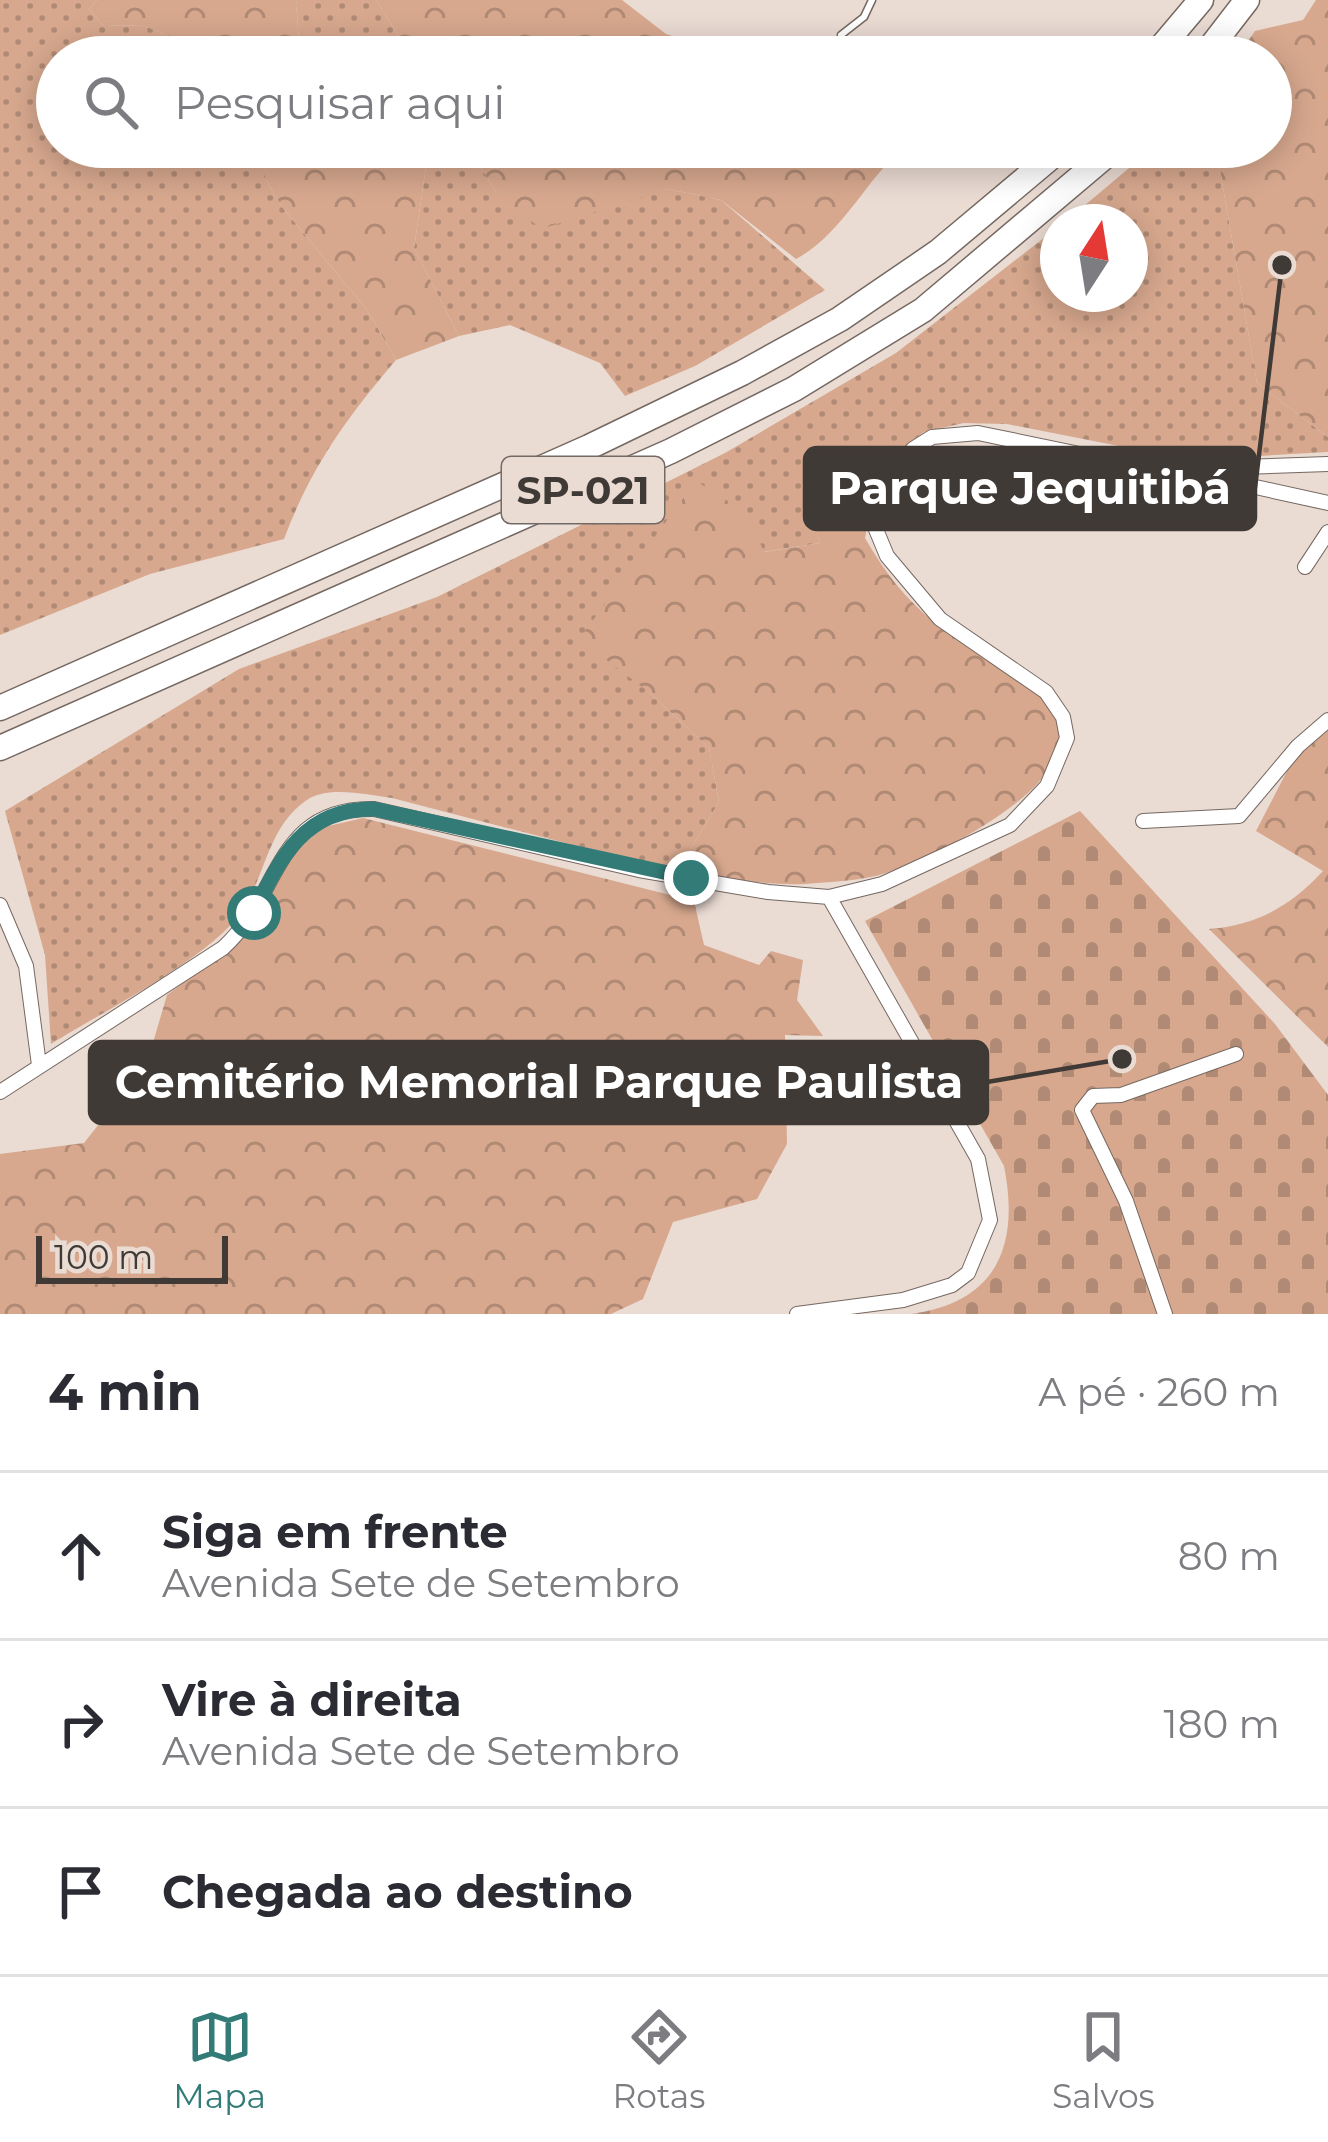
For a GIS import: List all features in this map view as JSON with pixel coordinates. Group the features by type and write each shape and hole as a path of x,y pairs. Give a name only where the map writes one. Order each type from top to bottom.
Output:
{"highway":[{"path":"1171,36 1201,0"},
{"path":"1219,36 1247,0"},
{"name":"SP-021","path":"0,708 589,447 742,373 840,320 938,252 1038,168"},
{"name":"SP-021","path":"0,748 670,451 794,389 923,310 1091,168"}],"street":[{"path":"0,1092 223,948 242,931 286,850 306,828 350,809 438,823 639,870 829,897 882,884 1010,825 1047,786 1067,738 1063,717 1046,692 940,619 887,556 874,509 888,472 913,448 952,433 1184,471 1328,503"},
{"path":"1184,471 1328,464"},
{"path":"1305,566 1328,532"},
{"path":"1143,821 1239,816 1298,746 1328,720"},
{"path":"797,1314 904,1300 952,1285 968,1273 990,1220 978,1159 829,897"},
{"path":"0,905 26,966 39,1065"},
{"path":"1165,1314 1126,1201 1082,1110 1093,1096 1121,1095 1236,1054"}],"lane":[{"path":"841,35 864,17 872,0"}],"green space":[{"path":"0,0 97,0 89,9 103,25 145,26 169,36 36,36 36,168 264,168 264,177 283,208 368,311 396,360 331,445 284,539 150,574 0,635"},
{"path":"97,0 296,0 299,36 169,36 145,26 103,25 89,9"},
{"path":"296,0 376,0 399,36 299,36"},
{"path":"376,0 622,0 672,36 399,36"},
{"path":"1316,0 1328,0 1328,437 1257,383 1220,168 1292,168 1292,36 1252,36 1255,31 1303,20"},
{"path":"264,168 426,168 414,248 459,336 396,360 368,311 283,208 264,177"},
{"path":"426,168 481,168 497,193 607,204 668,189 721,200 825,290 695,366 625,396 600,363 510,325 459,336 414,248"},
{"path":"481,168 883,168 840,222 796,259 721,200 668,189 541,229 497,193"},
{"path":"1129,168 1220,168 1257,383 1328,437 1328,452 1190,460 1007,424 964,423 924,432 889,458 804,496 820,543 763,552 650,693 709,748 719,802 677,872 392,798 351,792 319,794 285,822 249,900 224,931 179,967 51,1044 45,955 5,811 239,669 437,597 725,453 896,353 1040,241 1040,312 1148,312 1148,204 1086,204"},
{"path":"878,469 865,538 898,587 923,613 970,649 1029,684 1048,703 1056,714 1061,740 1052,765 1003,813 938,851 877,876 789,884 677,872 719,802 709,748 650,693 579,639 696,481 747,513 764,552 820,543 803,496"},
{"path":"1328,715 1328,1047 1209,929 1272,912 1323,871 1256,831 1300,746"},
{"path":"1080,811 1275,1024 1328,1095 1328,1314 911,1314 964,1297 996,1266 1004,1245 1008,1195 1004,1166 865,921"},
{"path":"363,818 694,901 704,945 759,965 771,951 803,960 797,1000 823,1036 785,1035 787,1144 757,1199 673,1222 643,1299 611,1314 0,1314 0,1154 84,1143 147,1063 167,995 252,930 292,850 324,827"}],"place":[{"name":"Parque Jequitibá","path":"1282,265"},
{"name":"Cemitério Memorial Parque Paulista","path":"1122,1059"}],"route":[{"path":"254,913 286,850 306,828 350,809 374,809 691,878"}]}
